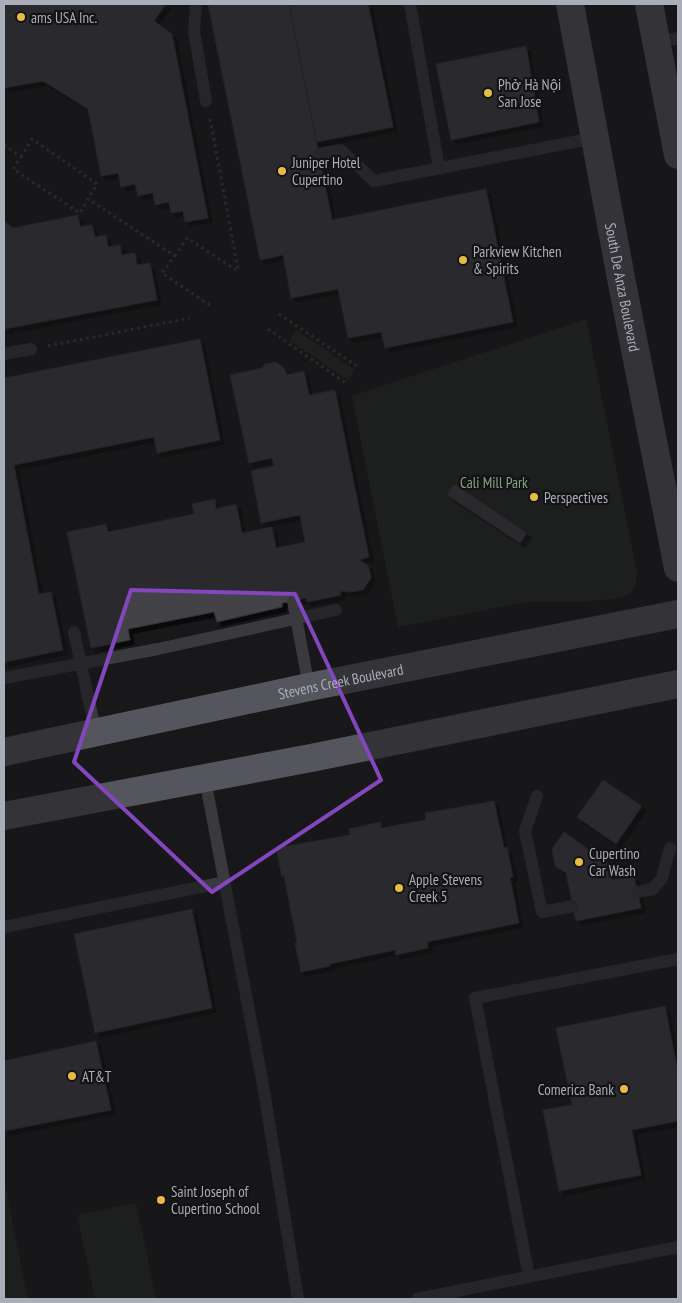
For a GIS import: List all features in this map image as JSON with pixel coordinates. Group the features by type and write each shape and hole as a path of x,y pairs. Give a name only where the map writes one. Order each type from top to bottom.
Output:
{"main road":[{"name":"South De Anza Boulevard","path":"570,4 594,138 678,568"},
{"path":"649,4 668,40 678,155"},
{"name":"Stevens Creek Boulevard","path":"4,752 309,688 678,614"},
{"path":"4,816 678,684"}],"lane":[{"path":"196,4 194,31 206,101"},
{"path":"410,4 439,168"},
{"path":"319,154 341,150 374,181 594,138"},
{"path":"4,354 31,349"},
{"path":"293,601 309,688"},
{"path":"4,678 158,649 336,610"},
{"path":"74,632 96,733"},
{"path":"205,778 263,1085 298,1299"},
{"path":"537,796 525,831 542,912 573,906"},
{"path":"637,892 653,889 662,878 670,848"},
{"path":"4,927 225,882"},
{"path":"529,1277 475,998 678,958"},
{"path":"417,1299 678,1247"}],"path":[{"path":"206,101 237,270 187,238 162,273 211,306"},
{"path":"32,139 97,184 80,213 13,169 21,157 32,139"},
{"path":"4,145 21,157"},
{"path":"88,200 175,256"},
{"path":"278,314 358,367"},
{"path":"31,349 190,318"},
{"path":"268,330 347,384"}],"highlighted area":[{"path":"131,590 295,594 381,780 212,892 74,762"}],"green space":[{"name":"Cali Mill Park","path":"586,319 637,573 636,584 632,591 628,595 618,598 583,602 525,602 398,627 352,396"},
{"path":"296,330 355,370 348,380 289,340"},
{"path":"4,1182 5,1184 28,1299 4,1299"},
{"path":"136,1203 156,1298 95,1299 77,1215"}],"building":[{"path":"4,4 166,4 154,21 172,34 208,218 185,222 183,211 171,213 169,202 155,205 153,193 138,196 135,184 121,187 118,173 101,176 88,109 43,81 4,88"},
{"name":"Juniper Hotel Cupertino","path":"208,4 289,4 332,220 486,189 513,322 385,348 381,332 348,338 338,289 291,298 283,255 260,260"},
{"path":"289,4 368,4 393,127 317,142"},
{"name":"Phở Hà Nội San Jose","path":"526,46 539,122 451,140 436,64"},
{"path":"78,215 80,227 92,225 95,237 106,235 108,247 120,245 122,255 135,253 137,265 150,263 157,300 4,329 4,221 13,228"},
{"path":"200,339 220,440 157,453 154,437 14,465 39,594 51,592 63,650 4,662 4,378"},
{"path":"276,362 284,368 287,375 304,371 309,395 335,390 369,557 359,560 368,565 371,578 363,590 340,591 341,595 307,602 306,598 282,603 282,607 217,622 214,612 128,629 130,640 91,648 67,532 106,524 108,532 194,514 192,504 215,499 216,509 236,504 242,533 272,527 276,548 305,542 300,515 261,523 251,471 274,466 272,458 249,463 230,375 262,368 265,364"},
{"path":"454,484 527,533 520,543 447,495"},
{"path":"603,780 642,806 616,844 577,817"},
{"name":"Apple Stevens Creek 5","path":"494,801 504,848 507,847 513,877 510,877 519,923 427,942 428,948 396,955 395,950 301,972 284,876 282,877 276,848 350,835 349,829 380,822 381,828 426,820 425,813"},
{"path":"564,832 609,864 612,880 634,876 641,908 576,921 566,873 555,866 552,849"},
{"path":"192,909 212,1008 95,1033 74,934"},
{"name":"Comerica Bank","path":"665,1006 678,1073 678,1121 632,1130 641,1175 559,1191 543,1110 572,1105 556,1028"},
{"path":"96,1041 111,1110 4,1131 4,1061"}],"place":[{"name":"ams USA Inc.","path":"21,17"},
{"name":"Phở Hà Nội San Jose","path":"488,93"},
{"name":"Juniper Hotel Cupertino","path":"282,171"},
{"name":"Parkview Kitchen & Spirits","path":"463,260"},
{"name":"Perspectives","path":"534,497"},
{"name":"Cupertino Car Wash","path":"579,862"},
{"name":"Apple Stevens Creek 5","path":"399,888"},
{"name":"AT&T","path":"72,1076"},
{"name":"Comerica Bank","path":"624,1089"},
{"name":"Saint Joseph of Cupertino School","path":"161,1200"}]}
